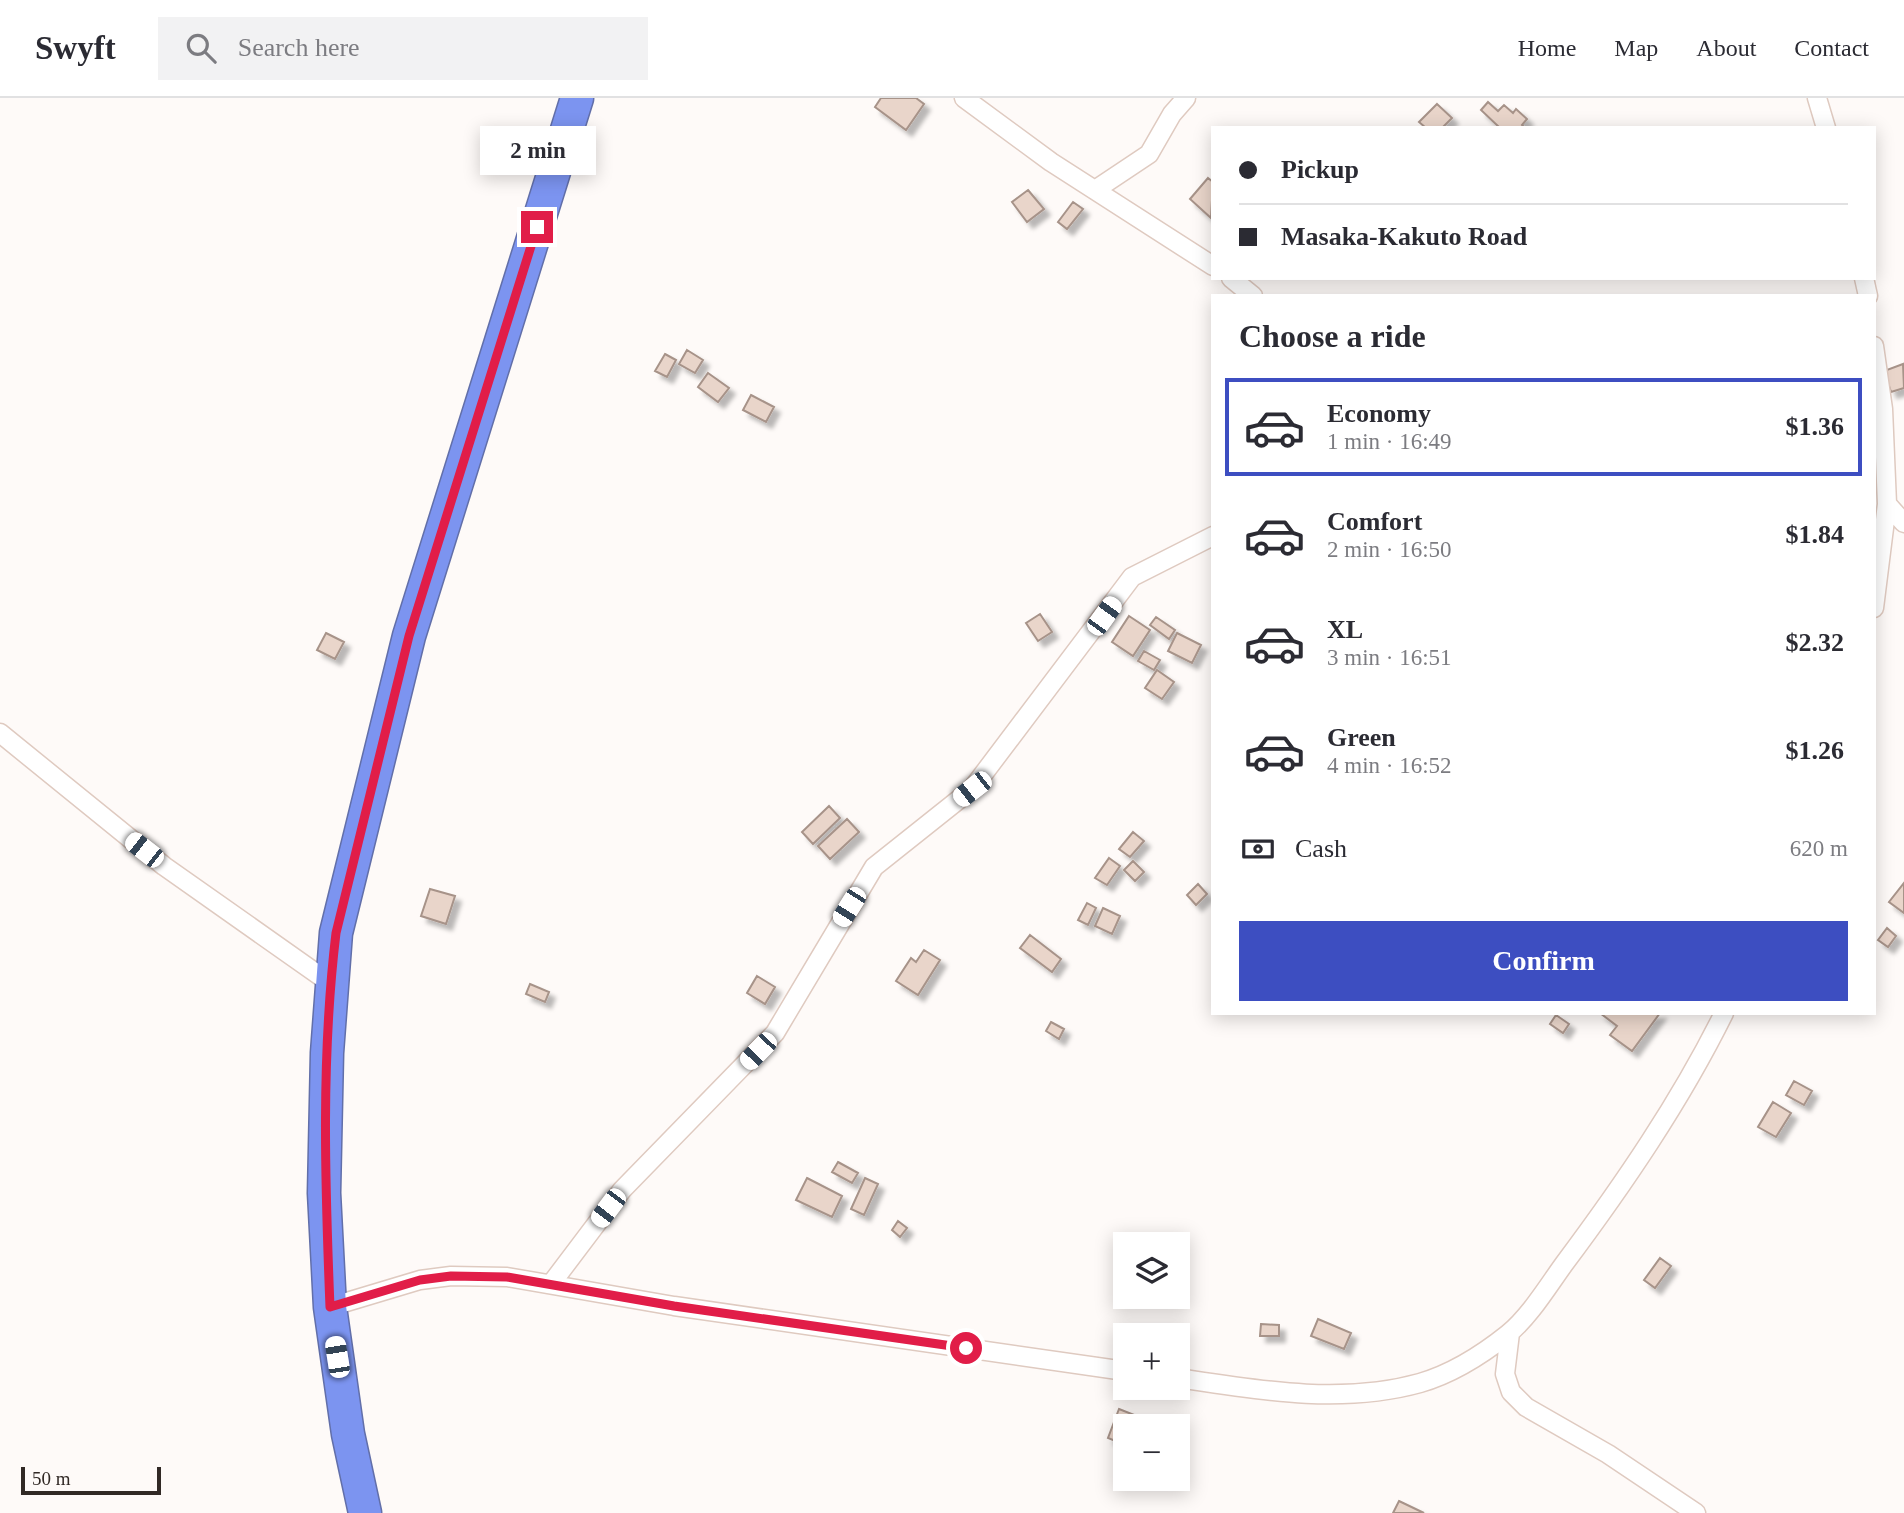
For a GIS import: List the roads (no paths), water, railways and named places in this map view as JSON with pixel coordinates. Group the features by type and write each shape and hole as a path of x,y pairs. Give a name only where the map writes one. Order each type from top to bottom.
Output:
{"highway":[{"path":"365,1513 348,1434 330,1307 324,1182 330,983 336,933 409,636 577,98"}],"street":[{"path":"964,98 1095,190 1211,265"},
{"path":"1095,190 1149,153 1172,114 1186,98"},
{"path":"1817,98 1825,126"},
{"path":"1233,280 1251,294"},
{"path":"1876,360 1883,409 1887,504 1876,592"},
{"path":"1887,504 1904,523"},
{"path":"551,1284 622,1190 775,1033 874,867 972,789 1132,577 1211,538"},
{"path":"0,733 164,866 330,983"},
{"path":"1190,1380 1292,1394 1362,1393 1420,1382 1476,1356 1510,1333 1603,1211 1681,1090 1723,1015"},
{"path":"330,1307 420,1280 451,1276 507,1277 661,1304 1113,1369"},
{"path":"1510,1333 1505,1374 1511,1392 1526,1406 1608,1454 1696,1513"}]}
